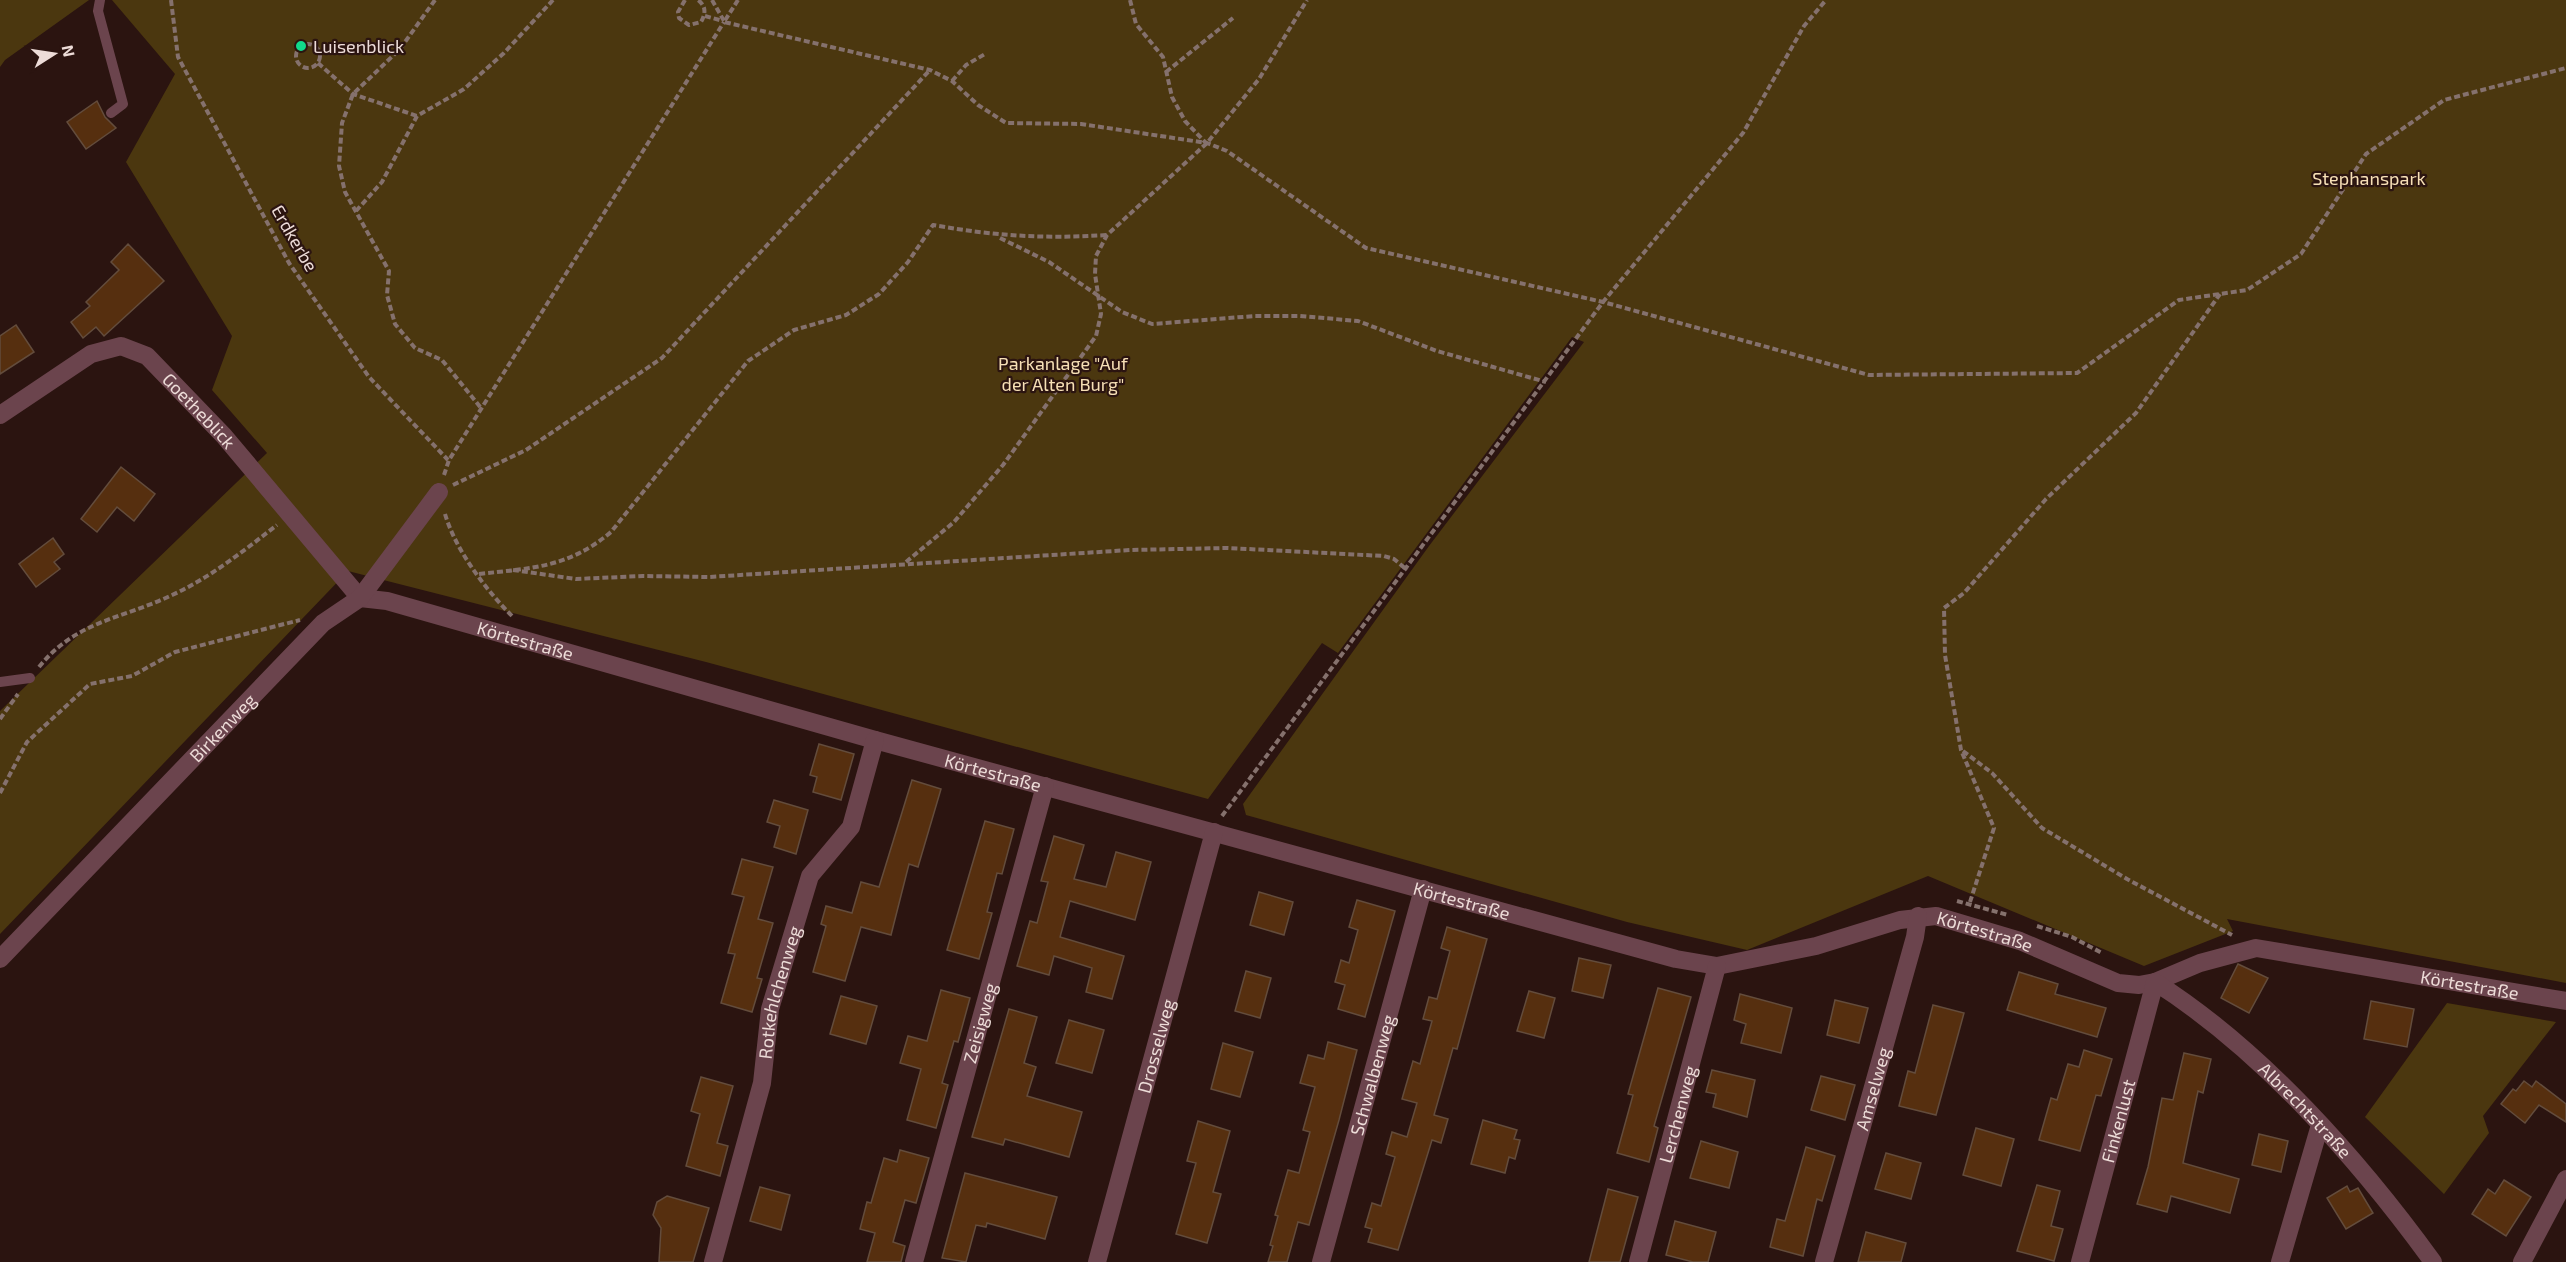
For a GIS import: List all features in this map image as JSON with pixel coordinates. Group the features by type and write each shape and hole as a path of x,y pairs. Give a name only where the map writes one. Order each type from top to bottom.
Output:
{"street":[{"name":"Goetheblick","path":"0,415 91,354 121,345 147,356 224,436 360,598"},
{"name":"Birkenweg","path":"0,959 323,624 360,598 439,492"},
{"name":"Körtestraße","path":"360,598 398,604 875,740 1676,959 1717,966 1816,945 1918,916 1936,916 2020,941 2118,983 2139,985 2155,982 2200,963 2256,948 2566,1001"},
{"name":"Rotkehlchenweg","path":"714,1262 762,1083 770,1009 810,876 851,827 875,740"},
{"name":"Zeisigweg","path":"914,1262 1046,786"},
{"name":"Drosselweg","path":"1097,1262 1214,832"},
{"name":"Schwalbenweg","path":"1321,1262 1423,889"},
{"name":"Amselweg","path":"1824,1262 1916,937 1918,916"},
{"name":"Lerchenweg","path":"1638,1262 1717,966"},
{"name":"Albrechtstraße","path":"2155,982 2188,1003 2256,1061 2320,1125 2388,1199 2433,1262"},
{"name":"Finkenlust","path":"2080,1262 2155,982"},
{"path":"2280,1262 2320,1125"},
{"path":"2522,1262 2566,1179"}],"lane":[{"path":"100,0 98,11 123,104 111,113"},
{"path":"0,682 30,678"}],"path":[{"name":"Erdkerbe","path":"171,0 178,57 289,263 369,376 448,460"},
{"path":"435,0 400,49 353,94 342,123 339,166 345,192 388,271 387,295 394,324 415,348 442,360 481,408"},
{"path":"356,211 382,182 417,116 464,89 504,53 553,0"},
{"path":"685,0 678,12 684,23 695,25 705,16 705,9 698,0"},
{"path":"712,0 724,22"},
{"path":"517,621 498,602 450,531 439,492 448,460 738,0"},
{"path":"1130,0 1136,24 1163,57 1172,97 1185,121 1207,143"},
{"path":"906,562 954,522 1004,465 1096,336 1101,314 1095,256 1107,234 1207,143 1259,79 1307,0"},
{"path":"1214,832 1223,815 1407,570 1603,302 1743,134 1804,26 1826,0"},
{"path":"705,16 930,70 952,81 978,105 1006,123 1081,124 1207,143 1227,151 1366,248 1603,302 1869,375 2077,373 2179,300 2247,290 2301,254 2366,154 2445,100 2566,68"},
{"path":"1166,73 1233,18"},
{"path":"312,44 320,52 318,63 310,68 301,66 296,57 297,51 301,46 312,44"},
{"path":"952,81 966,65 985,54"},
{"path":"318,63 353,94 417,116"},
{"path":"439,492 526,450 662,358 930,70"},
{"path":"479,574 549,565 590,549 611,532 748,361 794,330 846,315 879,294 908,262 933,225 997,236 1058,238 1107,234"},
{"path":"997,236 1049,262 1122,312 1152,324 1255,316 1300,316 1358,321 1437,351 1546,382"},
{"path":"1970,902 1994,828 1961,750 1945,655 1944,608 1964,593 2046,499 2136,412 2220,294"},
{"path":"0,719 45,660 81,630 169,597 216,573 289,515"},
{"path":"513,570 576,579 798,573 906,562 1130,550 1228,548 1384,556 1394,559 1407,570"},
{"path":"0,794 27,742 90,684 132,676 175,652 310,617"},
{"path":"1961,750 1992,774 2042,828 2127,879 2256,948"},
{"path":"1223,815 1235,818"},
{"path":"1951,900 1970,902 2011,916"},
{"path":"2031,923 2072,937 2103,954"}],"green space":[{"path":"0,0 89,0 5,60 0,67"},
{"path":"112,0 2566,0 2566,983 2227,919 2233,931 2144,966 1928,876 1747,950 1627,922 1246,815 1243,804 1429,546 1584,342 1572,337 1338,653 1322,643 1208,799 706,662 348,571 0,934 0,711 267,453 212,390 232,336 126,162 175,74"},
{"path":"2447,1003 2556,1022 2483,1116 2489,1133 2444,1194 2365,1117"}],"building":[{"path":"97,101 105,117 116,128 86,149 67,122"},
{"path":"128,244 164,281 104,336 96,327 83,338 71,322 90,306 86,302 119,270 111,262"},
{"path":"16,325 34,352 0,374 0,336"},
{"path":"121,467 155,494 134,521 117,507 97,532 81,519"},
{"path":"53,538 64,554 54,562 60,569 36,587 19,564"},
{"path":"819,744 854,754 841,800 813,792 817,777 810,775"},
{"path":"912,780 941,789 918,867 909,864 891,935 861,927 845,981 813,972 826,926 821,924 826,906 852,913 861,882 879,887"},
{"path":"774,800 808,810 796,854 774,847 780,826 767,822"},
{"path":"985,821 1014,829 1002,874 997,873 987,912 992,913 979,959 947,950"},
{"path":"1054,836 1084,845 1074,879 1106,887 1116,852 1151,862 1135,920 1070,901 1060,937 1124,956 1112,999 1086,992 1092,968 1054,956 1049,975 1017,966 1030,921 1037,923 1048,882 1041,881"},
{"path":"742,859 773,867 758,919 773,923 757,978 762,979 752,1012 721,1003 735,954 728,953 744,897 732,894"},
{"path":"1259,892 1293,902 1284,935 1250,925"},
{"path":"1357,900 1395,911 1365,1017 1338,1009 1345,985 1335,982 1341,960 1349,963 1358,930 1349,927"},
{"path":"1447,927 1487,939 1457,1049 1453,1048 1434,1115 1448,1119 1441,1143 1432,1140 1398,1250 1368,1242 1372,1229 1365,1227 1372,1203 1381,1206 1395,1157 1386,1154 1392,1132 1407,1137 1417,1103 1402,1099 1413,1061 1420,1064 1432,1021 1423,1019 1429,997 1437,999 1450,951 1441,948"},
{"path":"1579,958 1611,965 1603,998 1572,991"},
{"path":"2238,964 2268,978 2249,1013 2221,998"},
{"path":"1246,971 1271,978 1260,1018 1235,1011"},
{"path":"2019,972 2058,984 2055,994 2106,1008 2097,1037 2007,1010"},
{"path":"1658,988 1691,997 1654,1126 1658,1128 1649,1162 1617,1153 1633,1095 1628,1094"},
{"path":"941,990 970,998 958,1042 954,1041 942,1083 948,1085 936,1128 907,1120 921,1069 900,1063 908,1036 927,1041"},
{"path":"1529,991 1555,998 1544,1038 1517,1031"},
{"path":"1740,994 1792,1008 1781,1053 1741,1043 1746,1024 1734,1020"},
{"path":"841,996 877,1006 866,1044 830,1034"},
{"path":"1835,1000 1868,1008 1859,1043 1827,1035"},
{"path":"2371,1001 2414,1009 2407,1047 2364,1039"},
{"path":"1933,1005 1964,1013 1936,1115 1899,1106 1908,1071 1915,1073"},
{"path":"1009,1009 1037,1017 1024,1063 1036,1067 1027,1096 1082,1112 1069,1157 1005,1139 1003,1145 972,1137"},
{"path":"1069,1020 1104,1030 1092,1073 1056,1063"},
{"path":"1328,1042 1357,1050 1339,1120 1309,1225 1298,1222 1287,1262 1268,1262 1278,1216 1275,1215 1288,1170 1299,1173 1310,1132 1303,1130 1315,1087 1300,1083 1308,1055 1324,1059"},
{"path":"1223,1043 1253,1052 1240,1097 1211,1089"},
{"path":"2084,1050 2112,1059 2101,1096 2096,1095 2080,1151 2039,1140 2051,1098 2057,1100 2068,1064 2079,1067"},
{"path":"2184,1053 2211,1059 2203,1093 2198,1091 2183,1163 2239,1179 2230,1213 2171,1196 2167,1212 2137,1204 2148,1167 2162,1098 2173,1100"},
{"path":"1712,1070 1755,1080 1747,1117 1713,1107 1716,1094 1706,1092"},
{"path":"1821,1076 1855,1085 1845,1120 1811,1110"},
{"path":"701,1077 733,1086 717,1143 728,1146 720,1176 686,1166 700,1114 691,1111"},
{"path":"2524,1081 2532,1087 2536,1081 2566,1104 2566,1122 2539,1105 2525,1123 2501,1104 2513,1089 2516,1091"},
{"path":"1483,1120 1517,1130 1514,1139 1520,1140 1515,1159 1509,1157 1505,1173 1471,1164"},
{"path":"1198,1121 1230,1131 1213,1192 1221,1194 1207,1243 1176,1234 1196,1163 1187,1161"},
{"path":"1976,1128 2014,1139 2001,1186 1963,1175"},
{"path":"2259,1134 2288,1141 2281,1172 2252,1165"},
{"path":"1701,1141 1738,1152 1729,1188 1690,1178"},
{"path":"1806,1147 1835,1156 1822,1201 1817,1199 1803,1256 1770,1247 1777,1219 1785,1221"},
{"path":"900,1150 929,1158 916,1203 905,1200 893,1242 905,1246 901,1262 867,1262 875,1233 860,1229 867,1202 871,1203 884,1158 897,1162"},
{"path":"1886,1153 1921,1163 1911,1199 1875,1189"},
{"path":"965,1173 1057,1197 1045,1239 987,1223 986,1227 976,1225 966,1262 942,1258"},
{"path":"2504,1180 2531,1197 2506,1236 2472,1214 2488,1189 2495,1194"},
{"path":"2037,1185 2060,1191 2051,1226 2063,1229 2054,1261 2017,1251"},
{"path":"2347,1186 2350,1192 2358,1188 2373,1213 2346,1229 2327,1198"},
{"path":"760,1187 790,1195 781,1230 750,1221"},
{"path":"1608,1189 1638,1197 1620,1262 1589,1262"},
{"path":"667,1196 709,1208 693,1262 659,1262 661,1228 653,1215 657,1202"},
{"path":"1675,1221 1716,1232 1708,1262 1693,1262 1666,1255"},
{"path":"1866,1232 1906,1243 1901,1262 1858,1262"}],"place":[{"name":"Luisenblick","path":"301,46"}],"park label":[{"name":"Stephanspark","path":"2369,178"},
{"name":"Parkanlage \"Auf der Alten Burg\"","path":"1063,373"}]}
